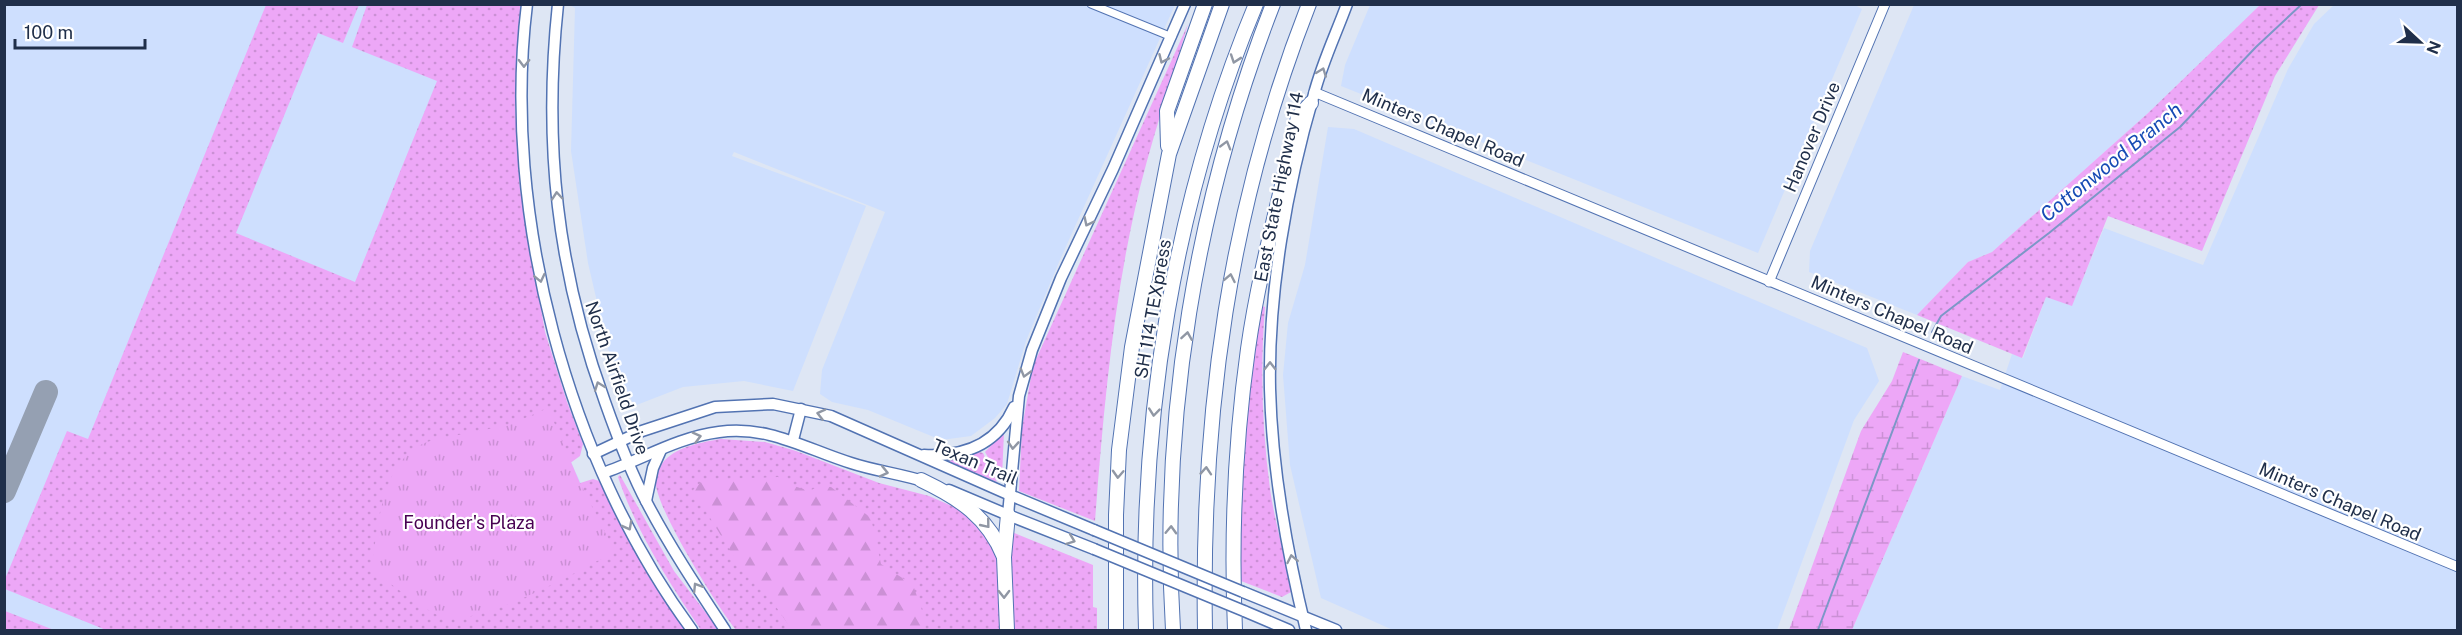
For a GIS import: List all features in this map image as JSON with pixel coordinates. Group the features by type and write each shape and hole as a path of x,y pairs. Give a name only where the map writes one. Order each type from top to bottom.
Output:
{"highway":[{"path":"1169,154 1167,111 1205,4"},
{"path":"1116,630 1116,515 1125,401 1140,302 1169,154 1222,4"},
{"name":"SH 114 TEXpress","path":"1146,630 1145,535 1149,472 1166,325 1203,159 1242,38 1256,4"},
{"name":"SH 114 TEXpress","path":"1173,630 1170,548 1173,474 1178,400 1195,283 1207,221 1236,110 1273,4"},
{"path":"1205,630 1205,487 1209,424 1226,296 1260,149 1289,56 1309,4"},
{"path":"1235,630 1233,576 1235,485 1248,348 1298,117 1313,98"},
{"path":"921,480 957,498 983,520 997,541 1004,557"},
{"path":"1007,630 1004,557 1008,515"}],"main road":[{"path":"527,4 523,118 524,164 538,272 561,360 593,454 657,582 692,630"},
{"name":"North Airfield Drive","path":"558,4 551,82 557,203 578,323 618,441 646,502 725,630"},
{"path":"1008,515 1019,396 1032,350 1061,278 1173,37 1185,4"},
{"name":"East State Highway 114","path":"1306,630 1275,454 1270,355 1280,249 1313,98 1347,4"},
{"path":"915,454 938,456 979,447 1003,426 1019,396"},
{"name":"Texan Trail","path":"593,454 618,441 677,417 715,407 773,404 801,409 859,427 1010,495 1336,630"},
{"path":"793,440 801,409"},
{"name":"Texan Trail","path":"603,473 661,450 719,432 746,430 793,440 849,463 921,480 1289,630"},
{"path":"646,502 653,468 661,450"}],"street":[{"path":"1090,4 1173,37"},
{"name":"Hanover Drive","path":"1769,282 1885,4"},
{"name":"Minters Chapel Road","path":"1313,98 1769,282 2457,567"}],"shaded area":[{"path":"568,4 1175,5 1059,262 1026,341 1007,404 995,418 971,436 941,440 868,410 832,402 820,394 822,370 885,212 734,152 732,156 866,206 793,391 744,381 683,387 634,406 608,349 588,263 571,151 575,8"},
{"path":"1853,4 1862,9 1758,253 1341,86 1345,65 1370,5"},
{"path":"4,5 505,5 534,376 575,471 654,630 5,630"},
{"path":"1914,5 2260,5 2147,114 1992,252 1968,262 1917,315 1809,272 1810,251"},
{"path":"2334,5 2457,5 2457,630 1852,630 1962,376 2000,390 2012,354 2023,358 2046,297 2072,305 2104,228 2203,265 2288,69 2314,24"},
{"path":"1328,127 1354,129 1867,348 1879,381 1854,420 1777,630 1393,630 1321,598 1290,465 1283,375 1288,323 1305,265"}],"green space":[{"path":"266,5 359,5 343,43 318,33 236,233 355,282 437,81 352,47 367,5 521,5 515,106 520,189 545,332 583,444 580,456 569,464 577,484 593,479 602,482 650,579 685,630 106,630 5,589 5,579 67,431 88,439"},
{"path":"2260,5 2319,5 2275,76 2202,251 2108,216 2072,306 2046,297 2022,358 1917,315 1968,262 1992,252 2147,114"},
{"path":"1188,24 1147,162 1127,247 1109,364 1095,521 1019,491 1022,428 1033,366"},
{"path":"1262,306 1265,307 1262,375 1267,466 1272,502 1291,592 1282,597 1241,581 1241,512 1245,443"},
{"path":"1903,352 1962,376 1852,630 1789,630 1861,431 1892,381"},
{"name":"Founder's Plaza","path":"548,408 580,483 615,552 554,584 502,607 457,618 433,613 371,570 385,494 402,460 415,448 433,440 509,425"},
{"path":"1004,432 1002,477 1000,478 985,452"},
{"path":"721,439 765,442 796,451 879,483 929,496 961,510 982,533 985,532 991,543 1000,580 1004,630 736,630 703,581 678,537 667,516 656,485 660,468 671,455 691,445"},
{"path":"979,452 983,453 997,482 948,461"},
{"path":"620,475 674,571 719,630 701,630 677,593 634,518 618,477"},
{"path":"778,477 809,491 820,486 831,487 871,518 881,564 913,585 924,616 923,626 916,630 792,630 761,585 734,557 693,490 703,480"},
{"path":"1012,532 1093,565 1093,607 1097,608 1097,630 1014,630 1010,579"},
{"path":"5,611 54,630 5,630"}],"waterway":[{"name":"Cottonwood Branch","path":"1932,332 1941,316 2049,233 2180,127 2256,47 2302,4"},
{"name":"Cottonwood Branch","path":"1818,630 1919,360"}],"taxiway":[{"path":"4,491 46,392"}]}
